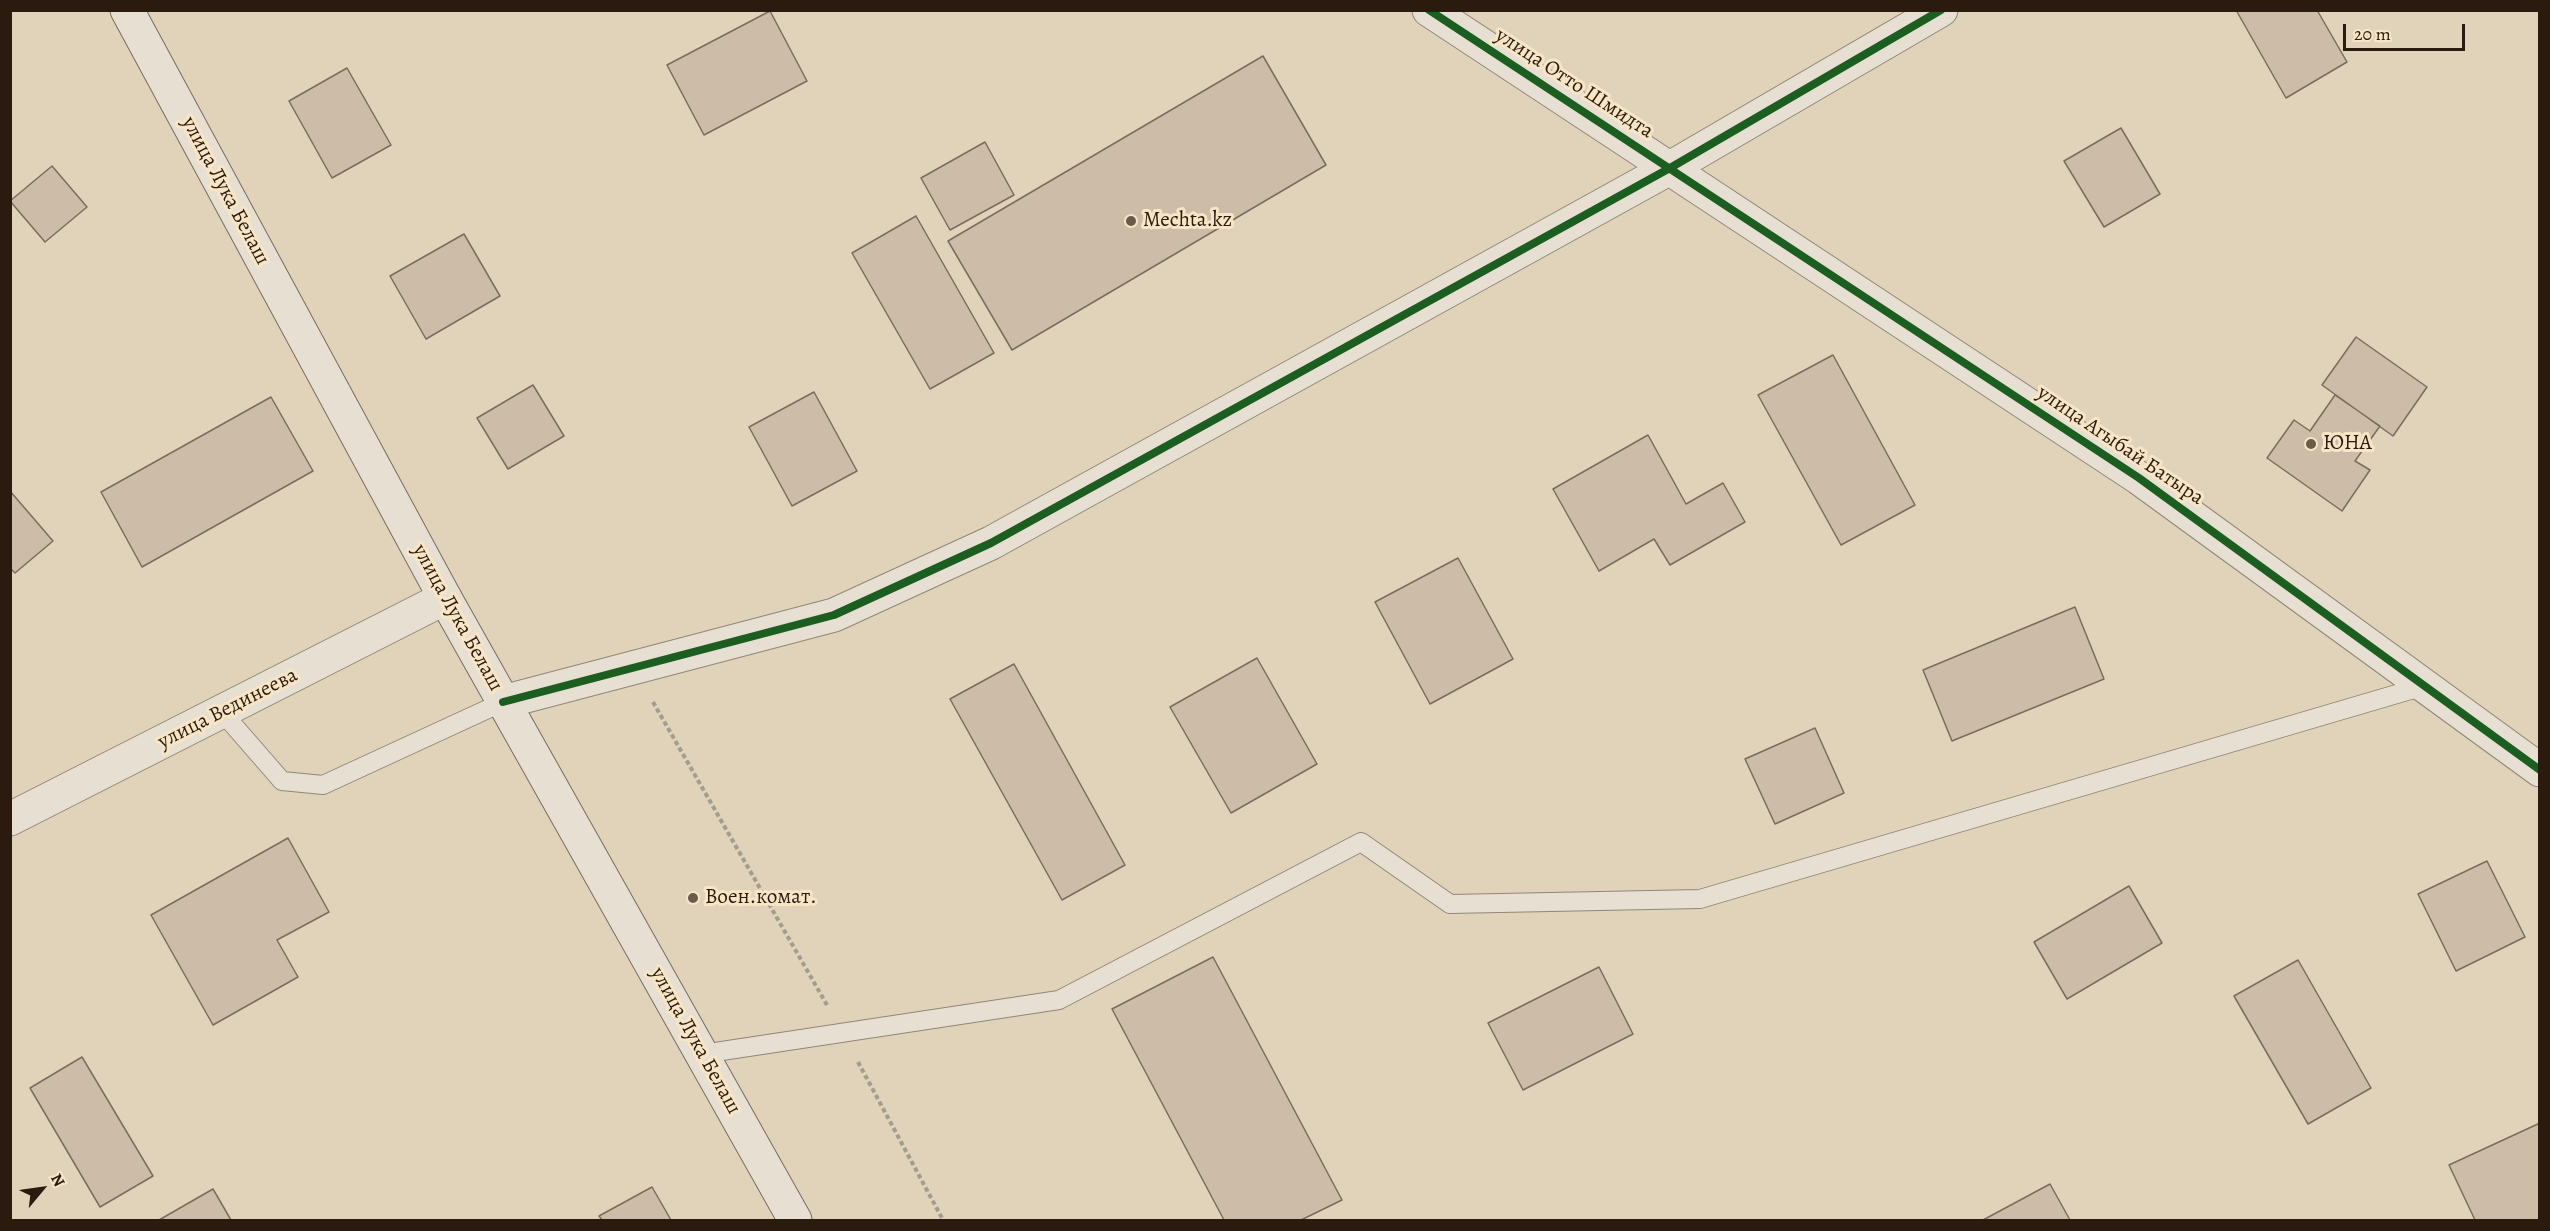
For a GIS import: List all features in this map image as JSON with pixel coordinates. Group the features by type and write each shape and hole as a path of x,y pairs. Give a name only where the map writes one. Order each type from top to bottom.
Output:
{"street":[{"name":"улица Лука Белаш","path":"127,10 445,598 795,1221"},
{"name":"улица Отто Шмидта","path":"1429,10 1670,168"},
{"path":"503,702 834,615 991,543 1670,168 1941,10"},
{"name":"улица Агыбай Батыра","path":"1670,168 2139,478 2540,770"},
{"name":"улица Вединеева","path":"10,819 445,598"}],"lane":[{"path":"702,1054 1059,1000 1361,842 1450,904 1700,899 2424,686"},
{"path":"222,712 282,781 323,785 503,702"}],"path":[{"path":"633,668 843,1032 943,1221"}],"building":[{"path":"2236,10 2317,10 2347,62 2286,98"},
{"path":"770,11 807,81 704,135 667,65"},
{"path":"1263,56 1326,165 1012,350 948,241"},
{"path":"347,68 391,145 332,178 289,101"},
{"path":"2121,128 2160,194 2104,227 2064,161"},
{"path":"985,142 1014,195 950,230 921,178"},
{"path":"52,166 87,207 45,242 10,201"},
{"path":"916,216 994,353 930,389 852,253"},
{"path":"464,234 500,296 426,339 390,276"},
{"path":"2356,337 2427,387 2393,436 2322,385"},
{"path":"1833,355 1915,505 1841,545 1758,395"},
{"path":"533,385 564,436 508,469 477,418"},
{"path":"814,392 857,471 792,506 749,427"},
{"path":"2335,395 2380,426 2355,461 2370,470 2342,511 2267,458 2294,420 2310,431"},
{"path":"271,397 313,471 142,567 101,492"},
{"path":"1648,435 1686,504 1723,483 1745,522 1670,565 1654,539 1599,571 1553,489"},
{"path":"10,491 53,541 15,573 10,568"},
{"path":"1458,558 1513,659 1430,704 1375,602"},
{"path":"2075,607 2104,679 1952,741 1923,670"},
{"path":"1257,658 1317,764 1231,813 1170,707"},
{"path":"1014,664 1125,865 1062,900 950,699"},
{"path":"1815,728 1844,793 1775,824 1745,759"},
{"path":"288,838 329,912 277,940 298,977 213,1025 151,915"},
{"path":"2487,861 2525,937 2456,971 2418,894"},
{"path":"2129,886 2162,943 2067,999 2034,942"},
{"path":"1213,957 1342,1200 1301,1220 1224,1220 1112,1009"},
{"path":"2298,960 2371,1088 2308,1124 2234,996"},
{"path":"1599,967 1633,1034 1523,1090 1488,1023"},
{"path":"82,1057 153,1176 100,1207 30,1088"},
{"path":"2540,1123 2540,1220 2475,1220 2449,1165"},
{"path":"2050,1184 2070,1220 1983,1220"},
{"path":"652,1187 671,1220 602,1220 599,1216"},
{"path":"213,1189 231,1220 159,1220"}],"cycle path":[{"path":"1429,10 2139,478 2540,770"},
{"path":"503,702 834,615 991,543 1670,168 1941,10"}],"place":[{"name":"Mechta.kz","path":"1131,221"},
{"name":"ЮНА","path":"2311,444"},
{"name":"Воен.комат.","path":"693,898"}]}
